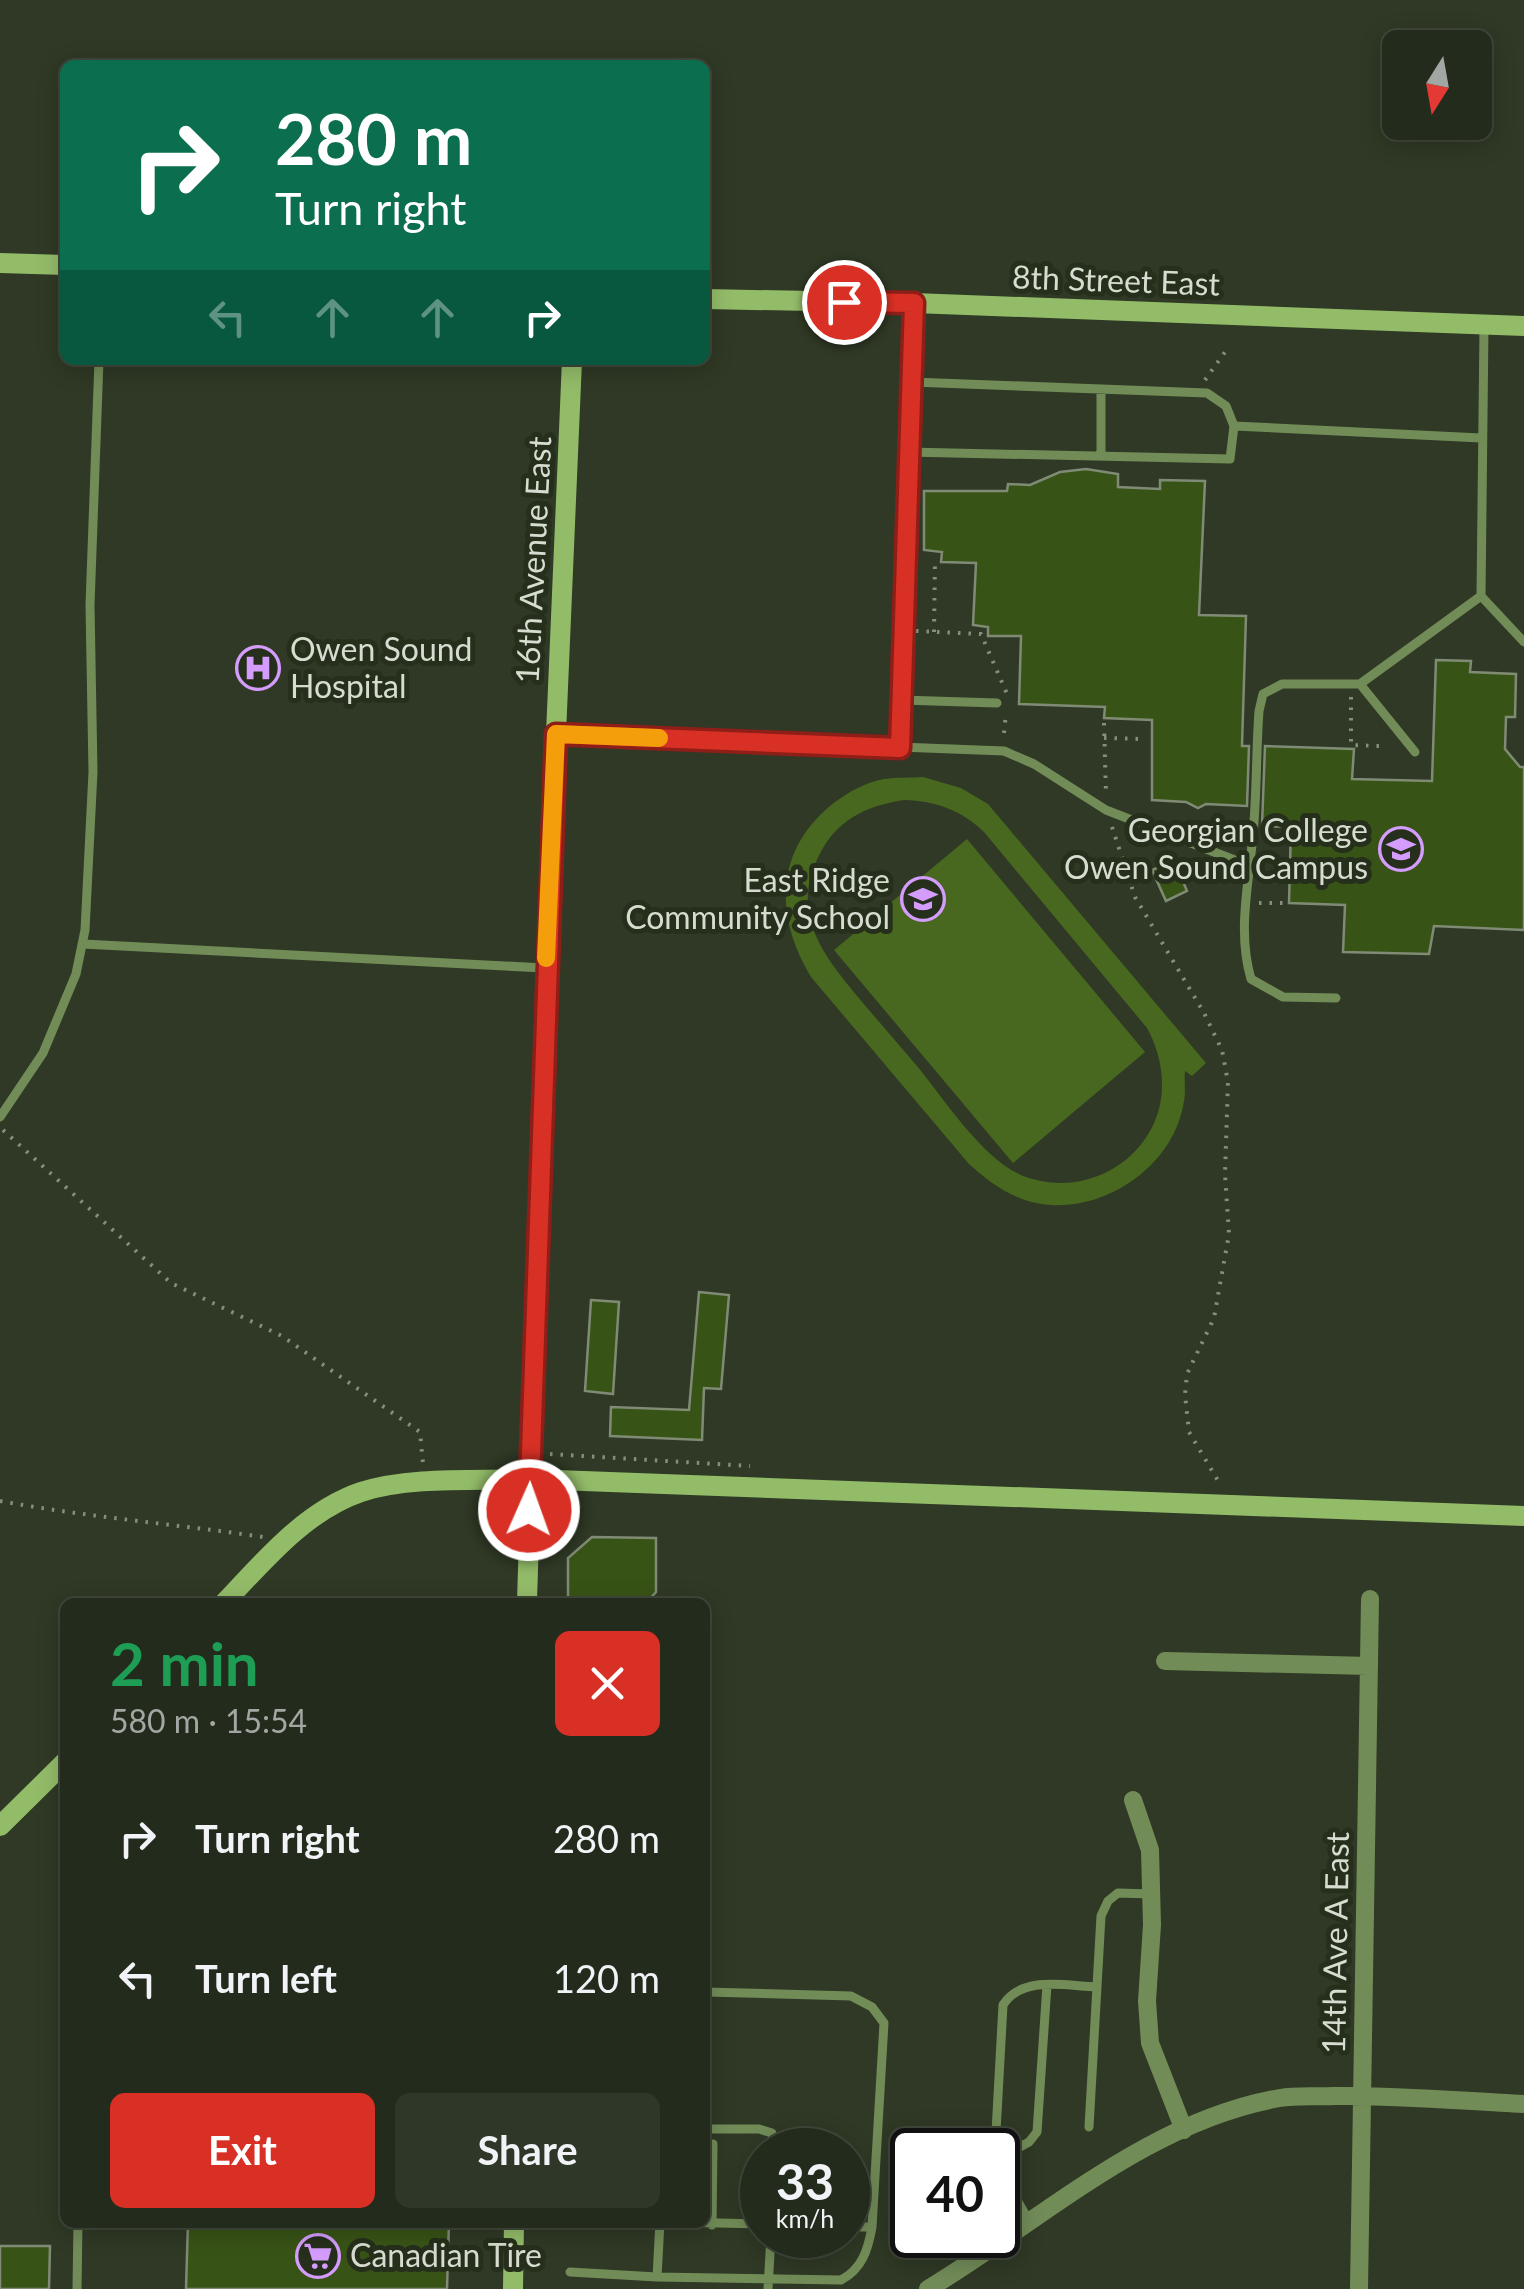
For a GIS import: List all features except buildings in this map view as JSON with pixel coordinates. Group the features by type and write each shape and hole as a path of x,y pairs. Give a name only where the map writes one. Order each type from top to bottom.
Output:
{"street":[{"path":"0,263 60,265"},
{"name":"8th Street East","path":"710,299 1524,326"},
{"name":"16th Avenue East","path":"527,1598 546,968 572,365"},
{"path":"229,1598 286,1540 328,1508 361,1492 397,1485 530,1479 1524,1516"},
{"name":"14th Ave A East","path":"1359,2289 1370,1598"},
{"path":"1166,1661 1369,1666"},
{"path":"0,1826 60,1767"},
{"path":"1133,1800 1150,1850 1150,2043 1184,2130"},
{"path":"928,2289 1136,2152 1206,2119 1282,2098 1364,2096 1524,2104"},
{"path":"513,2289 514,2228"}],"lane":[{"path":"900,748 914,303"},
{"path":"1484,324 1481,596 1524,642"},
{"path":"0,1117 43,1053 76,974 83,944 92,772 90,604 98,365"},
{"path":"908,452 1230,458 1234,426 1226,406 1207,393 912,382"},
{"path":"1101,389 1101,455"},
{"path":"1234,426 1482,438"},
{"path":"1336,998 1283,997 1251,979 1242,936 1263,694 1282,684 1356,684 1481,596"},
{"path":"1356,684 1415,752"},
{"path":"901,700 998,703"},
{"path":"556,734 1004,751 1034,764 1106,810 1250,866"},
{"path":"83,944 546,968"},
{"path":"1089,2127 1102,1916 1108,1901 1118,1893 1151,1894"},
{"path":"995,2128 1003,2004 1018,1989 1047,1985 1097,1987"},
{"path":"1020,2147 1037,2132 1047,1985"},
{"path":"570,2272 768,2285 842,2280 855,2273 872,2227 884,2023 872,2007 852,1996 710,1992"},
{"path":"710,2128 740,2129"},
{"path":"714,2144 712,2225 740,2224"},
{"path":"1020,2204 1031,2223"},
{"path":"77,2289 78,2228"},
{"path":"657,2277 660,2228"},
{"path":"768,2285 769,2258"}],"path":[{"path":"1196,392 1226,352"},
{"path":"934,632 935,560"},
{"path":"903,631 980,634 1008,696"},
{"path":"1356,684 1351,745 1379,746"},
{"path":"1004,733 1006,714"},
{"path":"1104,724 1106,810 1135,897 1204,1013 1222,1050 1228,1082 1225,1174 1229,1234 1214,1318 1187,1374 1184,1395 1189,1432 1220,1484"},
{"path":"1104,738 1142,739"},
{"path":"1245,903 1285,903"},
{"path":"0,1128 171,1283 282,1336 420,1432 425,1484"},
{"path":"530,1479 542,1454 749,1466"},
{"path":"0,1501 73,1515 286,1540"}],"green space":[{"path":"923,777 961,788 988,804 1206,1063 1192,1076 1185,1071 1184,1101 1168,1144 1154,1162 1117,1190 1073,1204 1038,1204 1016,1197 987,1179 969,1164 811,977 799,954 786,907 786,884 800,841 815,821 852,791 884,779","holes":["916,801 957,812 984,832 1147,1028 1161,1068 1159,1109 1136,1151 1107,1172 1056,1183 1039,1181 1006,1167 965,1126 823,950 809,913 808,892 823,848 839,828 858,814 892,802"]},
{"path":"967,839 1145,1052 1013,1163 834,950"}],"slow traffic":[{"path":"546,958 556,734 659,738"}],"place":[{"name":"Owen Sound Hospital","path":"258,668"},
{"name":"Georgian College Owen Sound Campus","path":"1401,849"},
{"name":"East Ridge Community School","path":"923,899"},
{"name":"Canadian Tire","path":"318,2256"}],"route":[{"path":"529,1510 556,734 900,748 914,303 844,302"}]}
